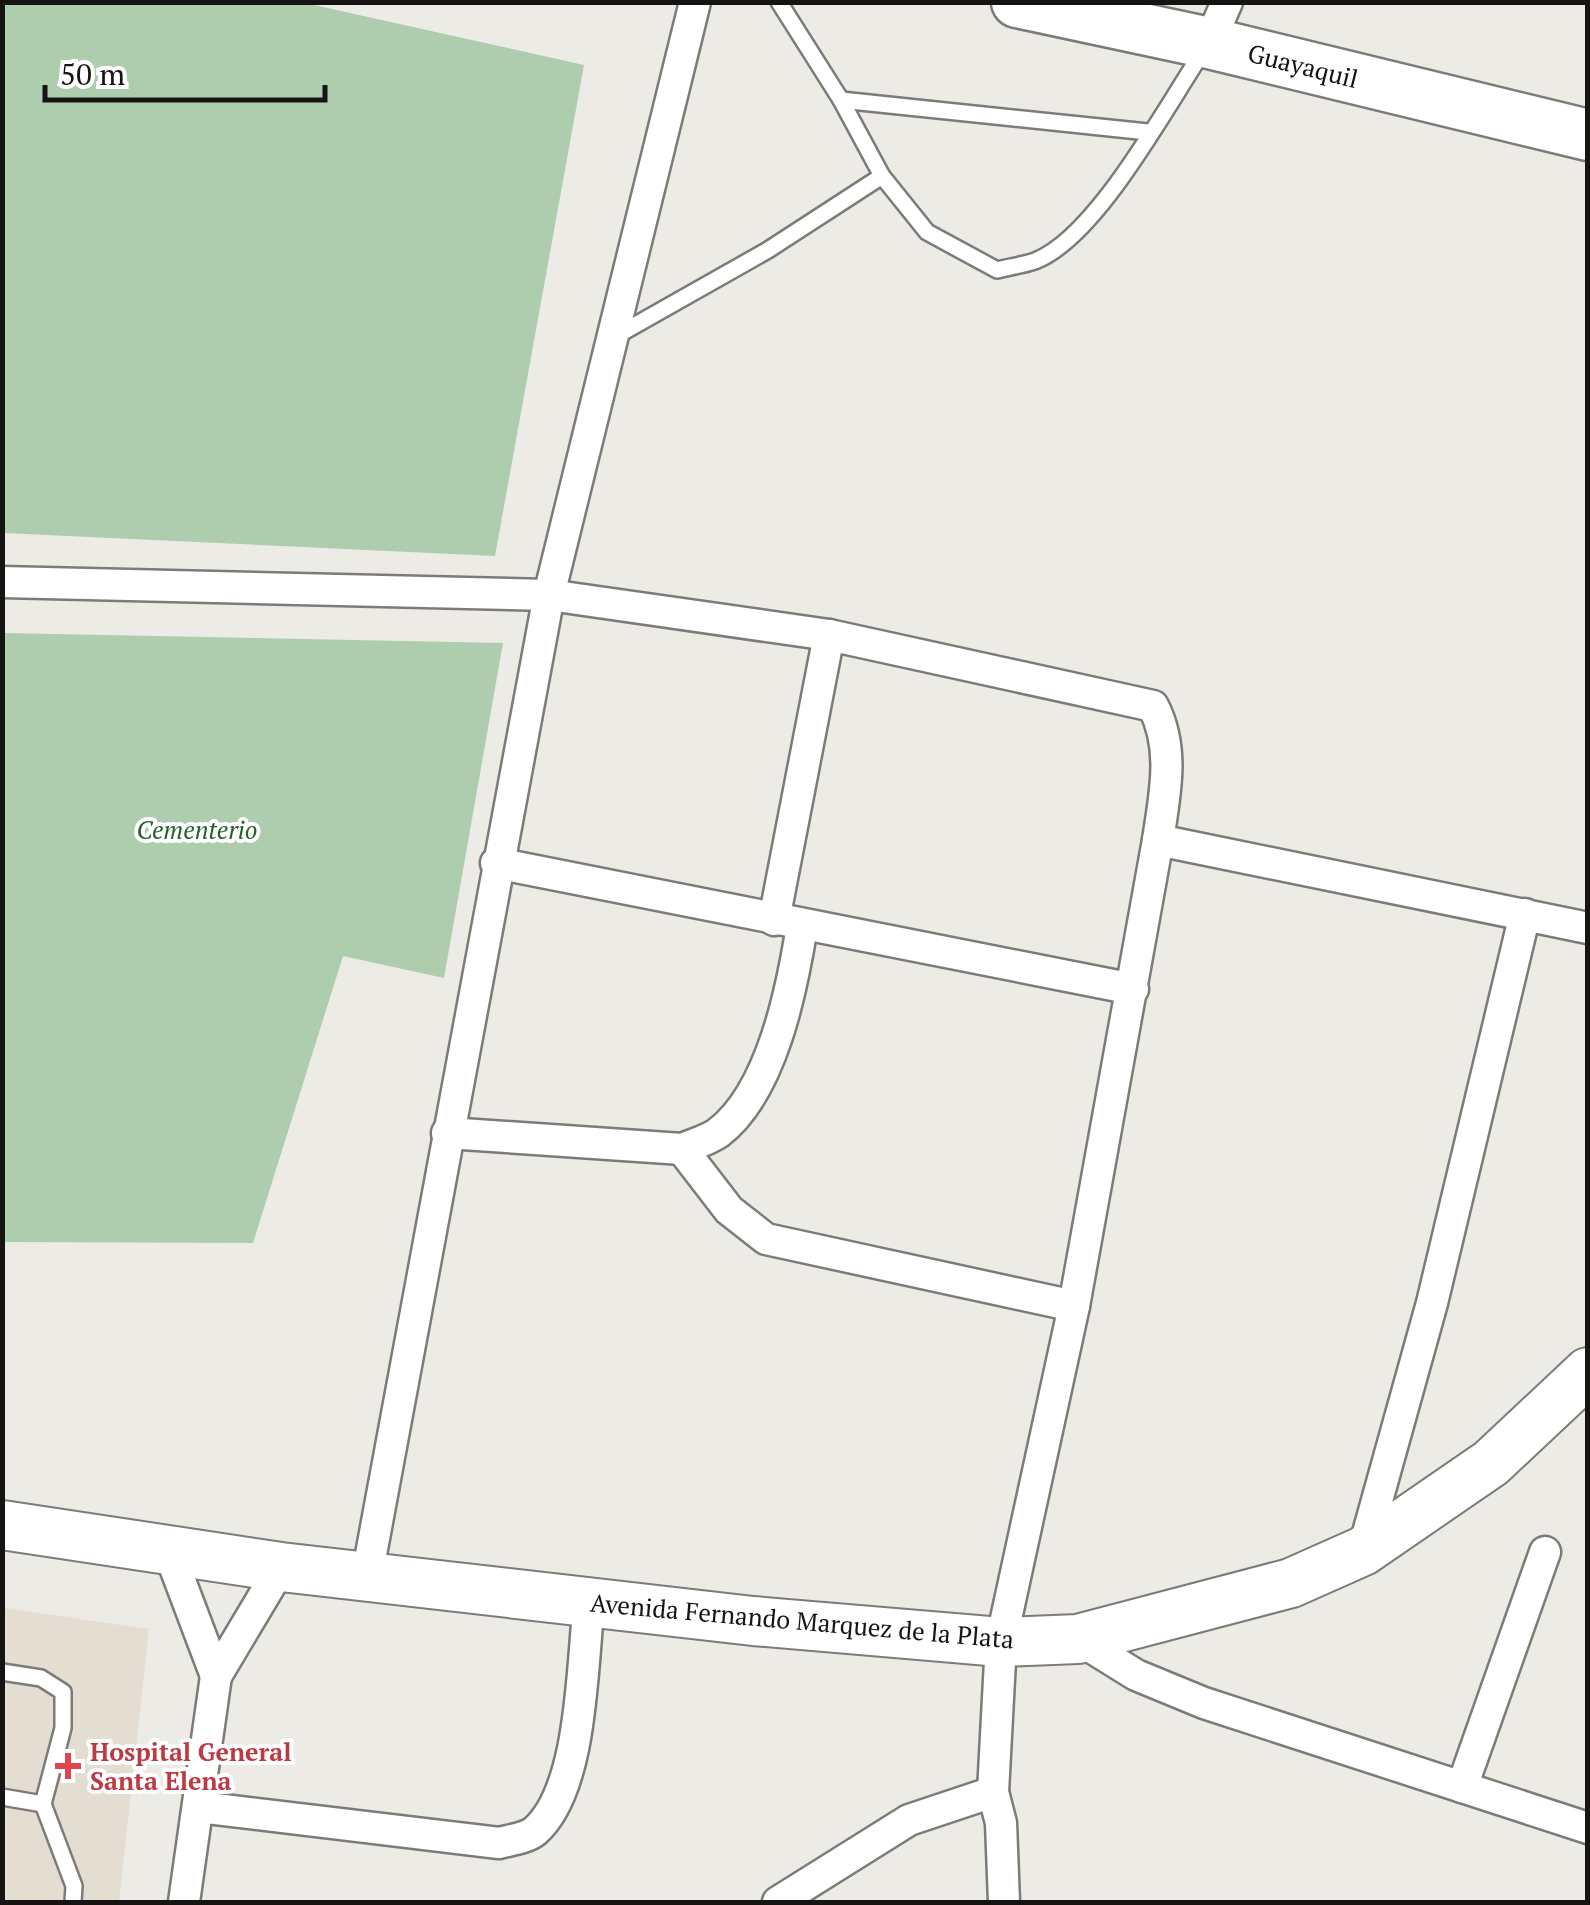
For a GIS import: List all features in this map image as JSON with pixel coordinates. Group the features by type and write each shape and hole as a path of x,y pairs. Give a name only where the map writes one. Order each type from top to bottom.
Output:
{"highway":[{"name":"Guayaquil","path":"1017,2 1218,23 1587,134"}],"main road":[{"name":"Avenida Fernando Marquez de la Plata","path":"2,1526 281,1567 589,1602 1001,1642 1078,1639 1291,1583 1363,1551 1491,1463 1588,1372"}],"street":[{"path":"366,1576 549,595 695,2"},
{"path":"2,582 549,595 829,635 1154,706 1164,727 1167,776 1158,840 1074,1306 1001,1642 993,1792 1000,1824 1004,1902"},
{"path":"447,1133 682,1149 716,1134 744,1107 789,1004 788,923 829,635"},
{"path":"1158,840 1588,928"},
{"path":"496,863 1133,989"},
{"path":"1363,1551 1432,1303 1525,914"},
{"path":"682,1149 729,1210 766,1239 1074,1306"},
{"path":"168,1548 216,1676"},
{"path":"1462,1787 1545,1552"},
{"path":"184,1902 216,1676 281,1567"},
{"path":"199,1807 499,1843 532,1834 558,1805 570,1758 589,1602"},
{"path":"1078,1639 1136,1674 1204,1703 1588,1828"},
{"path":"778,1902 909,1820 993,1792"}],"lane":[{"path":"779,2 842,100 882,176 926,232 997,270 1037,260 1073,234 1116,186 1218,23"},
{"path":"842,100 1148,132"},
{"path":"612,338 768,250 882,176"},
{"path":"2,1672 41,1678 63,1692 63,1728 43,1804 74,1886 73,1902"},
{"path":"2,1797 43,1804"}],"shaded area":[{"name":"Hospital General Santa Elena","path":"3,1608 149,1629 119,1902 3,1902"}],"green space":[{"path":"3,2 305,3 584,65 495,556 3,533"},
{"name":"Cementerio","path":"3,633 503,643 444,978 343,956 253,1243 3,1242"}],"place":[{"name":"Hospital General Santa Elena","path":"68,1766"}]}
